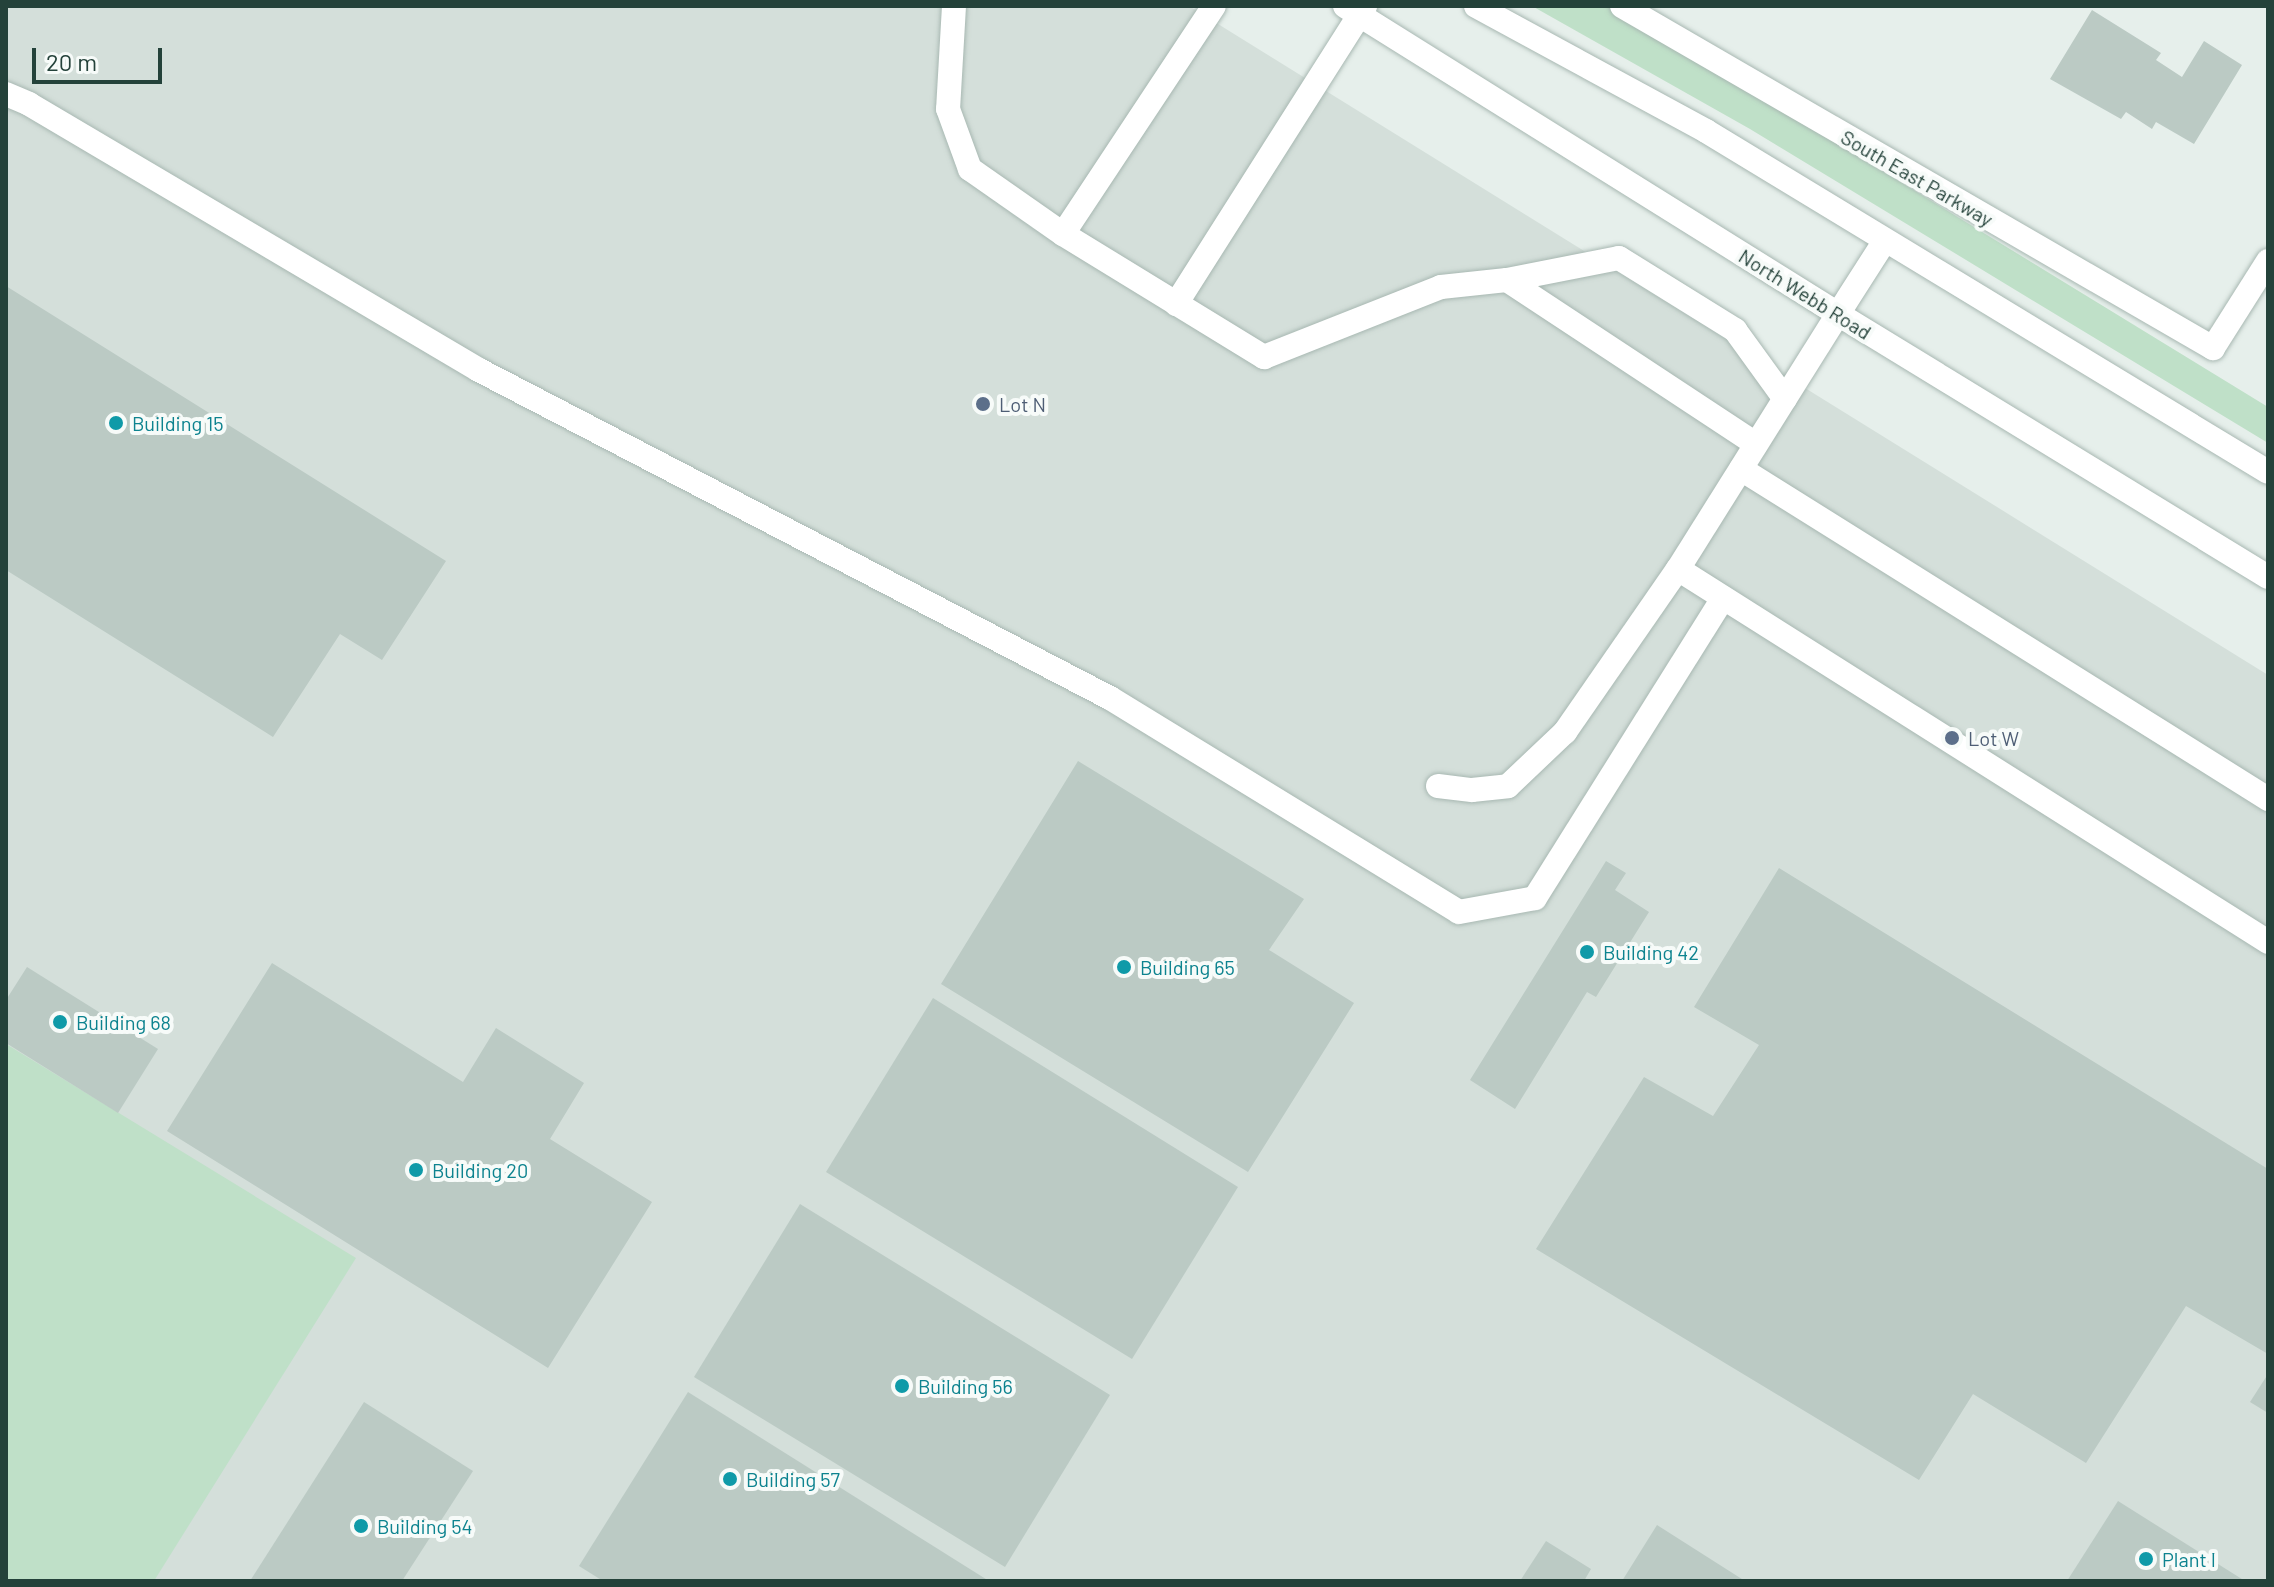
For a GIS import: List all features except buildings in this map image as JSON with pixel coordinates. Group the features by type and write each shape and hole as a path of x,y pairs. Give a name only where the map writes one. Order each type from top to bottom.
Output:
{"main road":[{"path":"954,6 948,109 970,169 1063,234 1264,357 1441,287 1507,280 1619,258 1735,330 1785,399"},
{"path":"1063,234 1214,6"},
{"path":"1476,6 1706,131 1884,242 2268,472"},
{"name":"South East Parkway","path":"1622,6 2213,348 2268,261"},
{"path":"1176,304 1356,9"},
{"name":"North Webb Road","path":"1356,9 1838,314 2268,577"},
{"path":"6,94 29,104 479,370 1110,698 1459,912 1535,898 1723,598"},
{"path":"1438,786 1472,790 1508,786 1565,732 1678,569 1884,242"},
{"path":"1507,280 1756,444"},
{"path":"1741,469 2268,799"},
{"path":"1678,569 2268,942"}],"shaded area":[{"path":"6,6 1189,6 2268,675 2268,1581 6,1581"}],"green space":[{"path":"1532,6 1613,6 2268,407 2268,443 1750,129"},
{"path":"6,1044 356,1258 154,1581 6,1581"}],"place":[{"name":"Lot N","path":"983,404"},
{"name":"Building 15","path":"116,423"},
{"name":"Lot W","path":"1952,738"},
{"name":"Building 42","path":"1587,952"},
{"name":"Building 65","path":"1124,967"},
{"name":"Building 68","path":"60,1022"},
{"name":"Building 20","path":"416,1170"},
{"name":"Building 56","path":"902,1386"},
{"name":"Building 57","path":"730,1479"},
{"name":"Building 54","path":"361,1526"},
{"name":"Plant I","path":"2146,1559"}]}
